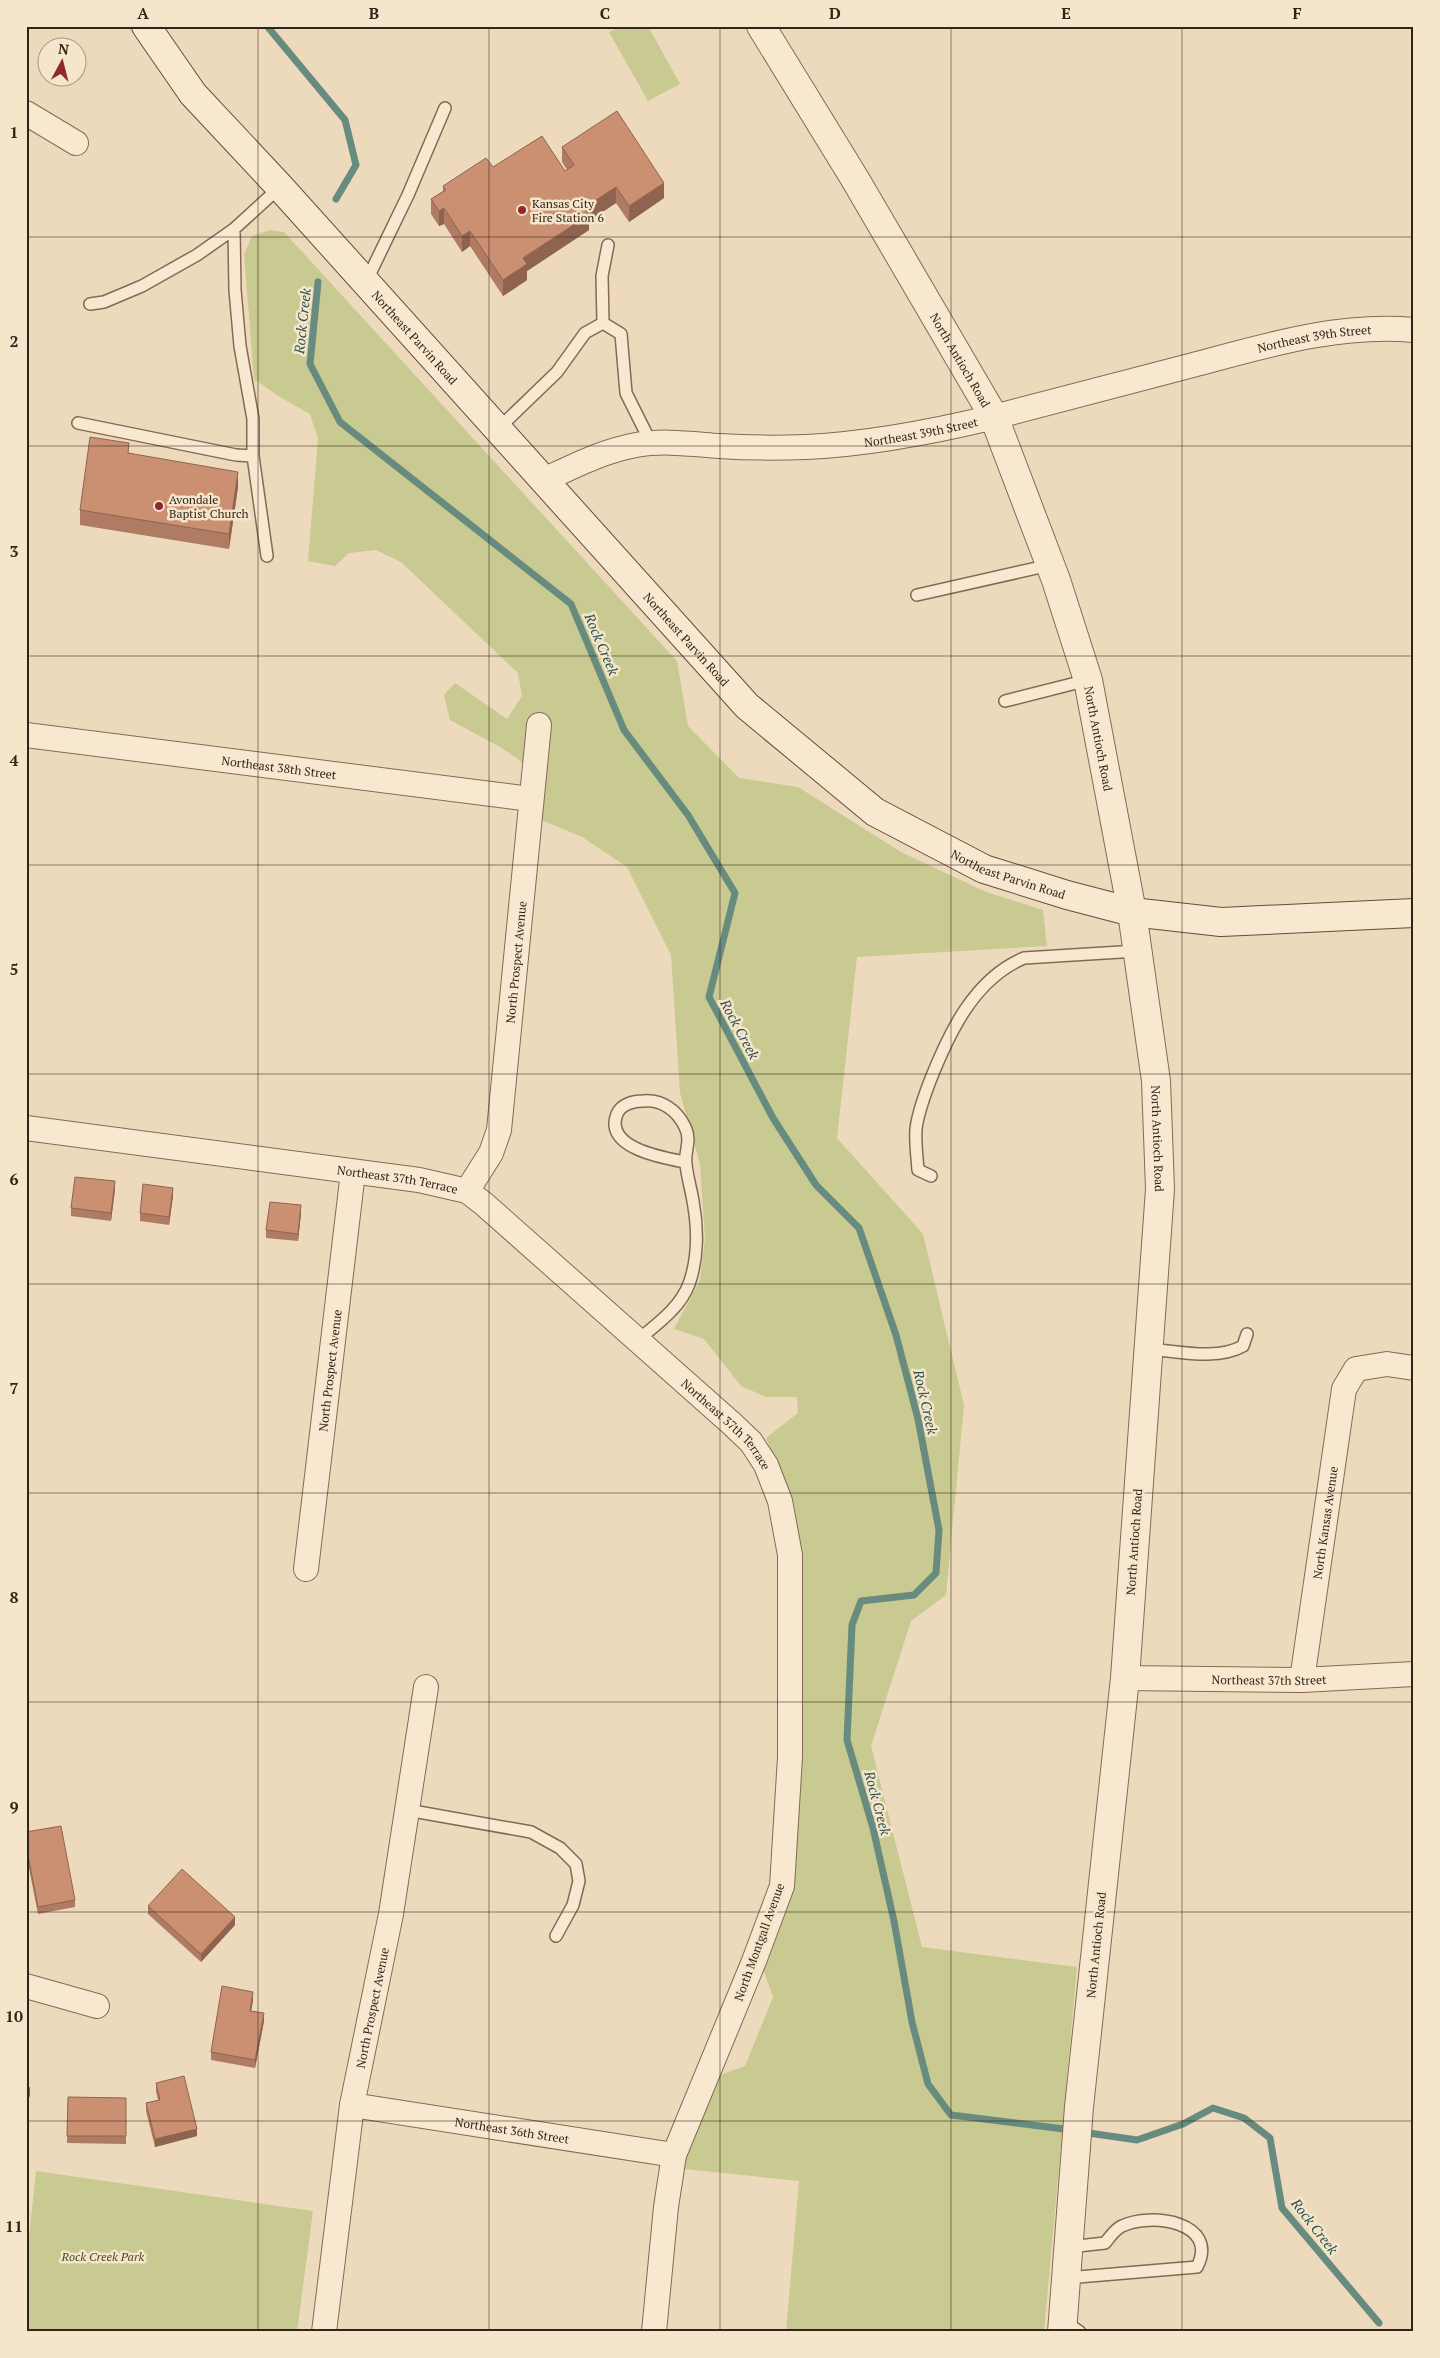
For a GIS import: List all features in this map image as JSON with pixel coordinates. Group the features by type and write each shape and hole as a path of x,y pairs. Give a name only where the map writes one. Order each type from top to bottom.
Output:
{"street":[{"name":"Northeast Parvin Road","path":"146,26 192,94 280,187 747,706 875,812 984,869 1067,895 1132,912 1221,922 1414,913"},
{"name":"North Antioch Road","path":"761,26 855,179 994,418 1050,565 1088,680 1132,912 1156,1081 1160,1189 1125,1678 1079,2108 1066,2278 1068,2328"},
{"path":"26,113 76,143"},
{"name":"Northeast 39th Street","path":"544,480 604,453 651,443 745,448 807,447 869,442 947,429 994,418 1291,339 1353,330 1392,328 1414,330"},
{"name":"North Prospect Avenue","path":"467,1191 491,1153 499,1130 530,799 539,725"},
{"name":"Northeast 38th Street","path":"26,735 530,799"},
{"name":"Northeast 37th Terrace","path":"26,1128 419,1180 467,1191 638,1340 751,1442 766,1466 772,1481"},
{"name":"North Prospect Avenue","path":"306,1569 353,1172"},
{"name":"North Kansas Avenue","path":"1302,1680 1344,1389 1356,1369 1386,1364 1414,1368"},
{"name":"North Montgall Avenue","path":"654,2332 666,2207 674,2155 754,1961 782,1886 790,1757 790,1555 780,1501 772,1481"},
{"name":"Northeast 37th Street","path":"1125,1678 1302,1680 1414,1674"},
{"name":"North Prospect Avenue","path":"324,2332 352,2105 391,1914 426,1686"},
{"path":"26,1986 97,2006"},
{"name":"Northeast 36th Street","path":"352,2105 674,2155"}],"lane":[{"path":"366,282 408,195 445,108"},
{"path":"90,304 104,302 142,286 197,255 234,229 280,187"},
{"path":"234,229 235,290 240,346 253,419 253,456 268,556"},
{"path":"603,323 602,276 608,245"},
{"path":"498,429 557,372 585,333 603,323"},
{"path":"603,323 621,334 626,394 651,443"},
{"path":"78,423 236,455 253,456"},
{"path":"917,595 1050,565"},
{"path":"1005,701 1088,680"},
{"path":"931,1176 918,1170 916,1142 919,1110 948,1038 983,986 1008,964 1024,958 1137,951"},
{"path":"638,1340 678,1304 688,1286 695,1261 694,1204 685,1162 689,1142 686,1128 674,1111 652,1100 633,1101 622,1107 617,1113 616,1129 620,1138 630,1145 658,1157 685,1162"},
{"path":"1148,1349 1196,1353 1232,1352 1243,1346 1247,1334"},
{"path":"407,1810 531,1832 560,1848 576,1864 580,1881 573,1905 556,1936"},
{"path":"1066,2278 1197,2267 1203,2255 1202,2245 1194,2234 1180,2223 1168,2221 1138,2221 1120,2226 1106,2243 1069,2247"}],"green space":[{"path":"621,26 648,26 680,84 648,101 609,32"},
{"path":"270,230 284,232 677,661 688,726 739,778 798,787 901,852 986,892 1043,910 1047,946 857,957 837,1138 923,1234 964,1405 946,1595 911,1621 871,1746 922,1947 1077,1967 1044,2332 786,2332 799,2181 684,2169 687,2145 720,2075 745,2066 773,1997 763,1969 801,1553 792,1497 766,1438 798,1413 797,1397 766,1397 741,1386 704,1339 674,1329 700,1280 705,1239 700,1164 680,1093 671,955 627,867 582,837 539,819 541,775 500,747 450,720 444,695 455,683 507,719 522,696 518,673 401,562 376,550 349,553 335,566 308,561 318,439 310,414 254,379 244,254 252,236"},
{"name":"Rock Creek Park","path":"36,2171 313,2211 297,2332 26,2332 26,2265"}],"building":[{"name":"Kansas City Fire Station 6","path":"617,111 664,183 629,206 616,187 584,208 589,215 523,258 527,264 503,280 470,231 462,236 444,208 439,211 431,199 446,190 443,186 486,158 493,167 542,136 565,171 574,165 562,147"},
{"name":"Avondale Baptist Church","path":"90,437 129,443 128,453 238,472 229,534 80,510"},
{"path":"75,1177 115,1181 111,1213 71,1208"},
{"path":"143,1184 173,1188 169,1217 140,1213"},
{"path":"270,1202 301,1205 298,1234 266,1230"},
{"path":"61,1826 75,1900 38,1907 26,1845 26,1832"},
{"path":"182,1869 235,1917 201,1954 148,1906"},
{"path":"222,1986 253,1992 250,2011 264,2013 255,2060 211,2052"},
{"path":"184,2076 197,2129 155,2139 146,2103 160,2100 156,2083"},
{"path":"26,2086 30,2088 26,2095"},
{"path":"68,2097 126,2098 126,2136 67,2136"}],"waterway":[{"name":"Rock Creek","path":"267,26 345,120 356,165 336,199"},
{"name":"Rock Creek","path":"318,282 310,364 340,422 571,604 624,730 688,815 735,893 709,997 773,1118 816,1185 859,1228 896,1335 918,1419 939,1530 936,1573 914,1595 861,1601 852,1625 847,1740 873,1828 894,1921 912,2022 928,2084 951,2115 1072,2130"},
{"name":"Rock Creek","path":"1082,2132 1137,2140 1183,2124 1213,2108 1244,2118 1270,2138 1282,2208 1379,2323"}],"place":[{"name":"Kansas City Fire Station 6","path":"522,210"},
{"name":"Avondale Baptist Church","path":"159,506"}]}
